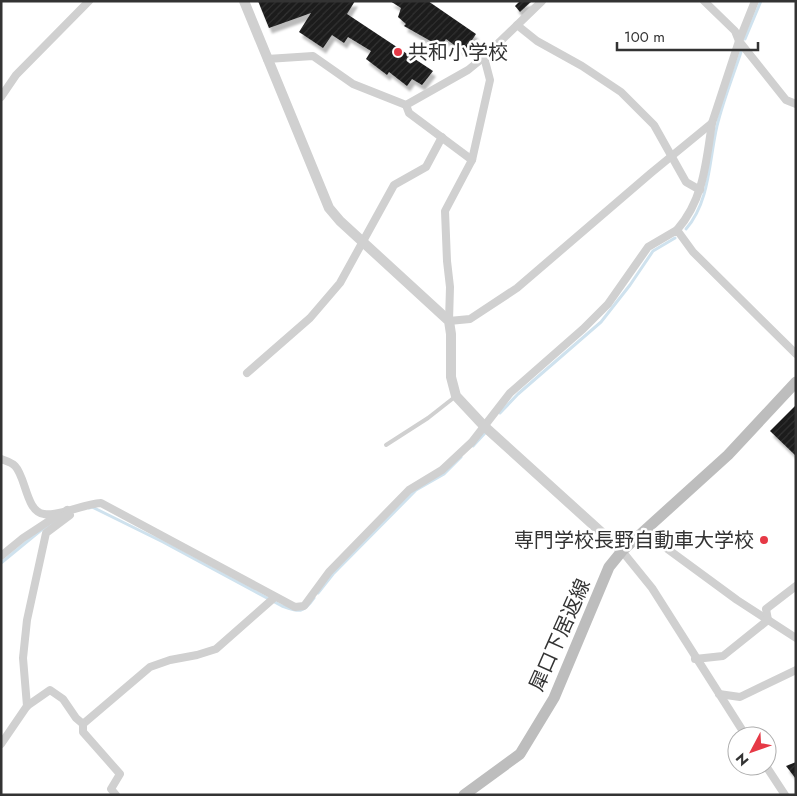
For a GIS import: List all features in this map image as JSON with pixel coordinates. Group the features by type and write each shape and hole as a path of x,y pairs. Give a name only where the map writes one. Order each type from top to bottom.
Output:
{"main road":[{"name":"犀口下居返線","path":"464,795 520,754 554,698 609,567 622,551 643,531 728,455 796,382"}],"street":[{"path":"1,97 16,75 89,1"},
{"path":"244,1 329,208 340,221 449,321 470,319 517,288 712,123"},
{"path":"406,105 468,70 542,1"},
{"path":"704,1 735,31 739,41 786,100 796,104"},
{"path":"1,459 17,467 34,510 41,514 52,515 87,504 101,503 273,600 295,608 304,606 329,572 409,490 442,470 472,442 510,393 583,329 608,304 648,247 677,230 686,220 700,190 712,123 739,41 755,1"},
{"path":"517,25 536,41 582,66 621,92 654,125 686,182 700,190"},
{"path":"267,59 313,56 353,84 406,105 409,113 472,160"},
{"path":"484,57 490,80 472,160 445,211 450,287 451,377 456,396 484,426 622,551 652,588 740,726"},
{"path":"247,373 310,318 340,284 394,185 426,167 442,136"},
{"path":"677,230 692,252 796,354"},
{"path":"1,556 23,538 67,510"},
{"path":"27,706 23,658 27,620 46,533 70,515 67,510"},
{"path":"643,531 737,600 796,638"},
{"path":"768,620 766,609 796,586"},
{"path":"83,724 150,667 216,649 273,600"},
{"path":"696,659 723,656 768,620"},
{"path":"719,694 740,697 796,670"},
{"path":"1,744 27,706 50,690 63,699 76,718 83,724 83,732 120,774 111,790 116,795"},
{"path":"773,776 785,795"}],"lane":[{"path":"386,445 428,418 456,396"}],"building":[{"path":"258,1 355,1 347,14 433,71 422,85 412,79 407,86 389,72 387,75 366,59 371,51 348,37 344,43 332,35 323,48 299,32 311,13 269,28"},
{"path":"390,1 428,1 476,34 464,52 446,39 442,45 434,43 404,26 406,24 398,17 401,8"},
{"path":"520,1 532,1 520,12 515,6"},
{"path":"796,405 796,456 770,431"},
{"path":"796,762 796,779 786,766"}],"waterway":[{"path":"745,39 761,1"},
{"path":"686,229 694,218 704,194 719,117 741,52"},
{"path":"500,413 518,394 601,322 630,285 653,251 675,238"},
{"path":"473,446 485,433"},
{"path":"318,593 333,574 416,490 444,474 461,457"},
{"path":"89,508 92,507 163,542 282,606 293,610 300,610 307,607 314,598"},
{"path":"1,563 58,519"}],"place":[{"name":"共和小学校","path":"398,52"},
{"name":"専門学校長野自動車大学校","path":"764,540"}]}
